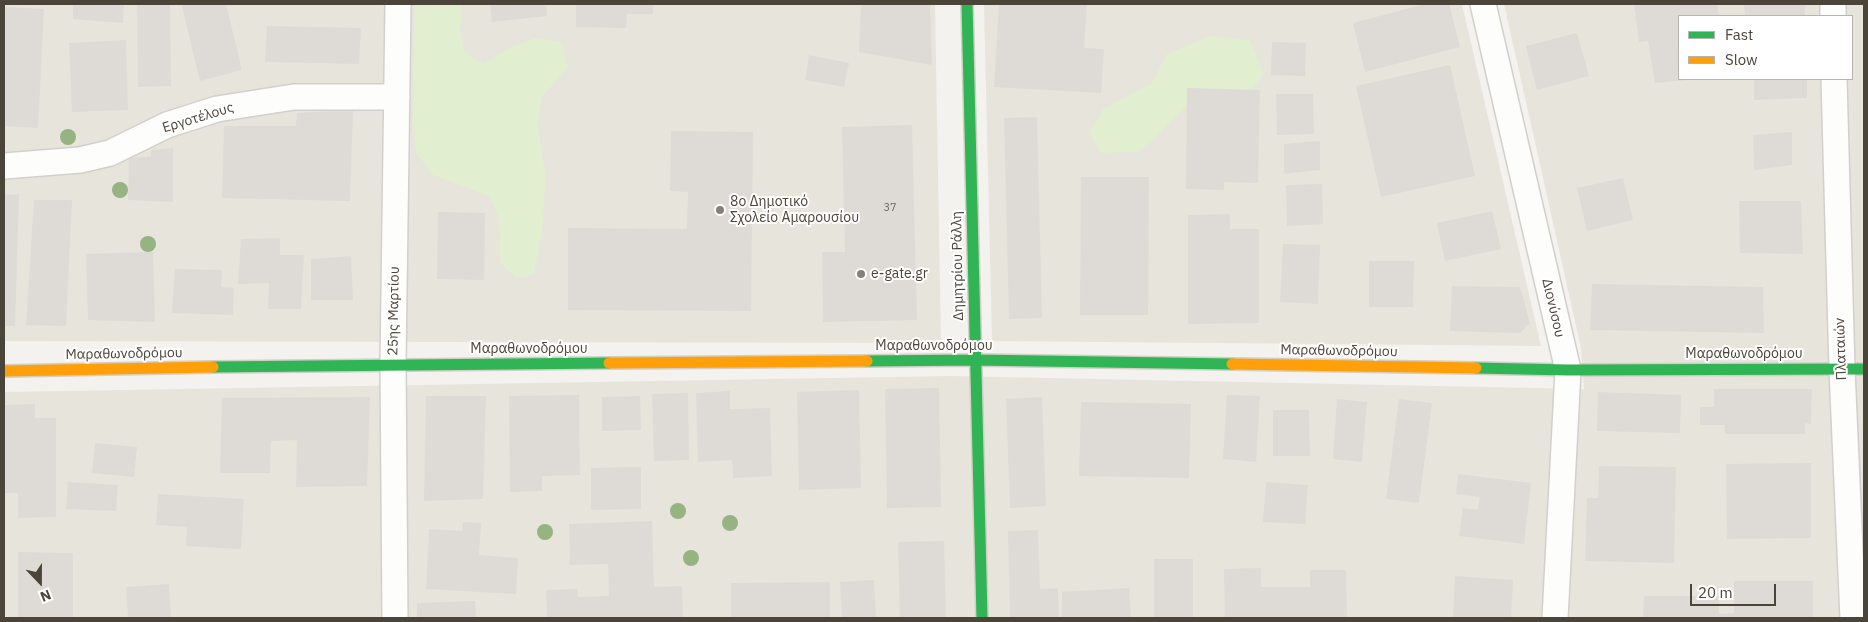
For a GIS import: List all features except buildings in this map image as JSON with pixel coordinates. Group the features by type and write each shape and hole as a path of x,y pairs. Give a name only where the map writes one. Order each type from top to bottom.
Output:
{"street":[{"name":"25ης Μαρτίου","path":"396,618 393,364 398,4"},
{"name":"Δημητρίου Ράλλη","path":"966,4 982,618"},
{"name":"Διονύσου","path":"1483,4 1568,370 1555,618"},
{"name":"Πλαταιών","path":"1834,80 1853,370 1853,618"},
{"name":"Εργοτέλους","path":"4,166 80,160 110,153 167,126 217,109 294,97 397,97"},
{"name":"Μαραθωνοδρόμου","path":"4,371 393,364 975,360 1568,370 1853,370"}],"shaded area":[{"path":"4,4 935,4 941,343 4,341"},
{"path":"984,4 1462,4 1541,346 992,341"},
{"path":"1504,4 1864,4 1864,618 4,618 4,392 950,376 1584,389 1581,348"}],"green space":[{"path":"415,4 462,4 460,30 465,52 483,64 511,47 535,38 561,42 568,67 543,96 537,125 546,177 542,231 534,274 517,279 500,263 499,219 489,196 433,175 416,153 413,118"},
{"path":"1209,36 1250,40 1264,74 1248,96 1193,100 1138,152 1101,153 1089,133 1103,109 1152,83 1166,55"}],"traffic: fast":[{"path":"967,4 982,618"},
{"path":"867,361 975,360 1232,364"},
{"path":"213,367 609,363"},
{"path":"1476,368 1568,370 1864,369"}],"traffic: slow":[{"path":"609,363 867,361"},
{"path":"1232,364 1476,368"},
{"path":"4,371 213,367"}],"place":[{"name":"8ο Δημοτικό Σχολείο Αμαρουσίου","path":"720,210"},
{"name":"e-gate.gr","path":"861,274"}]}
